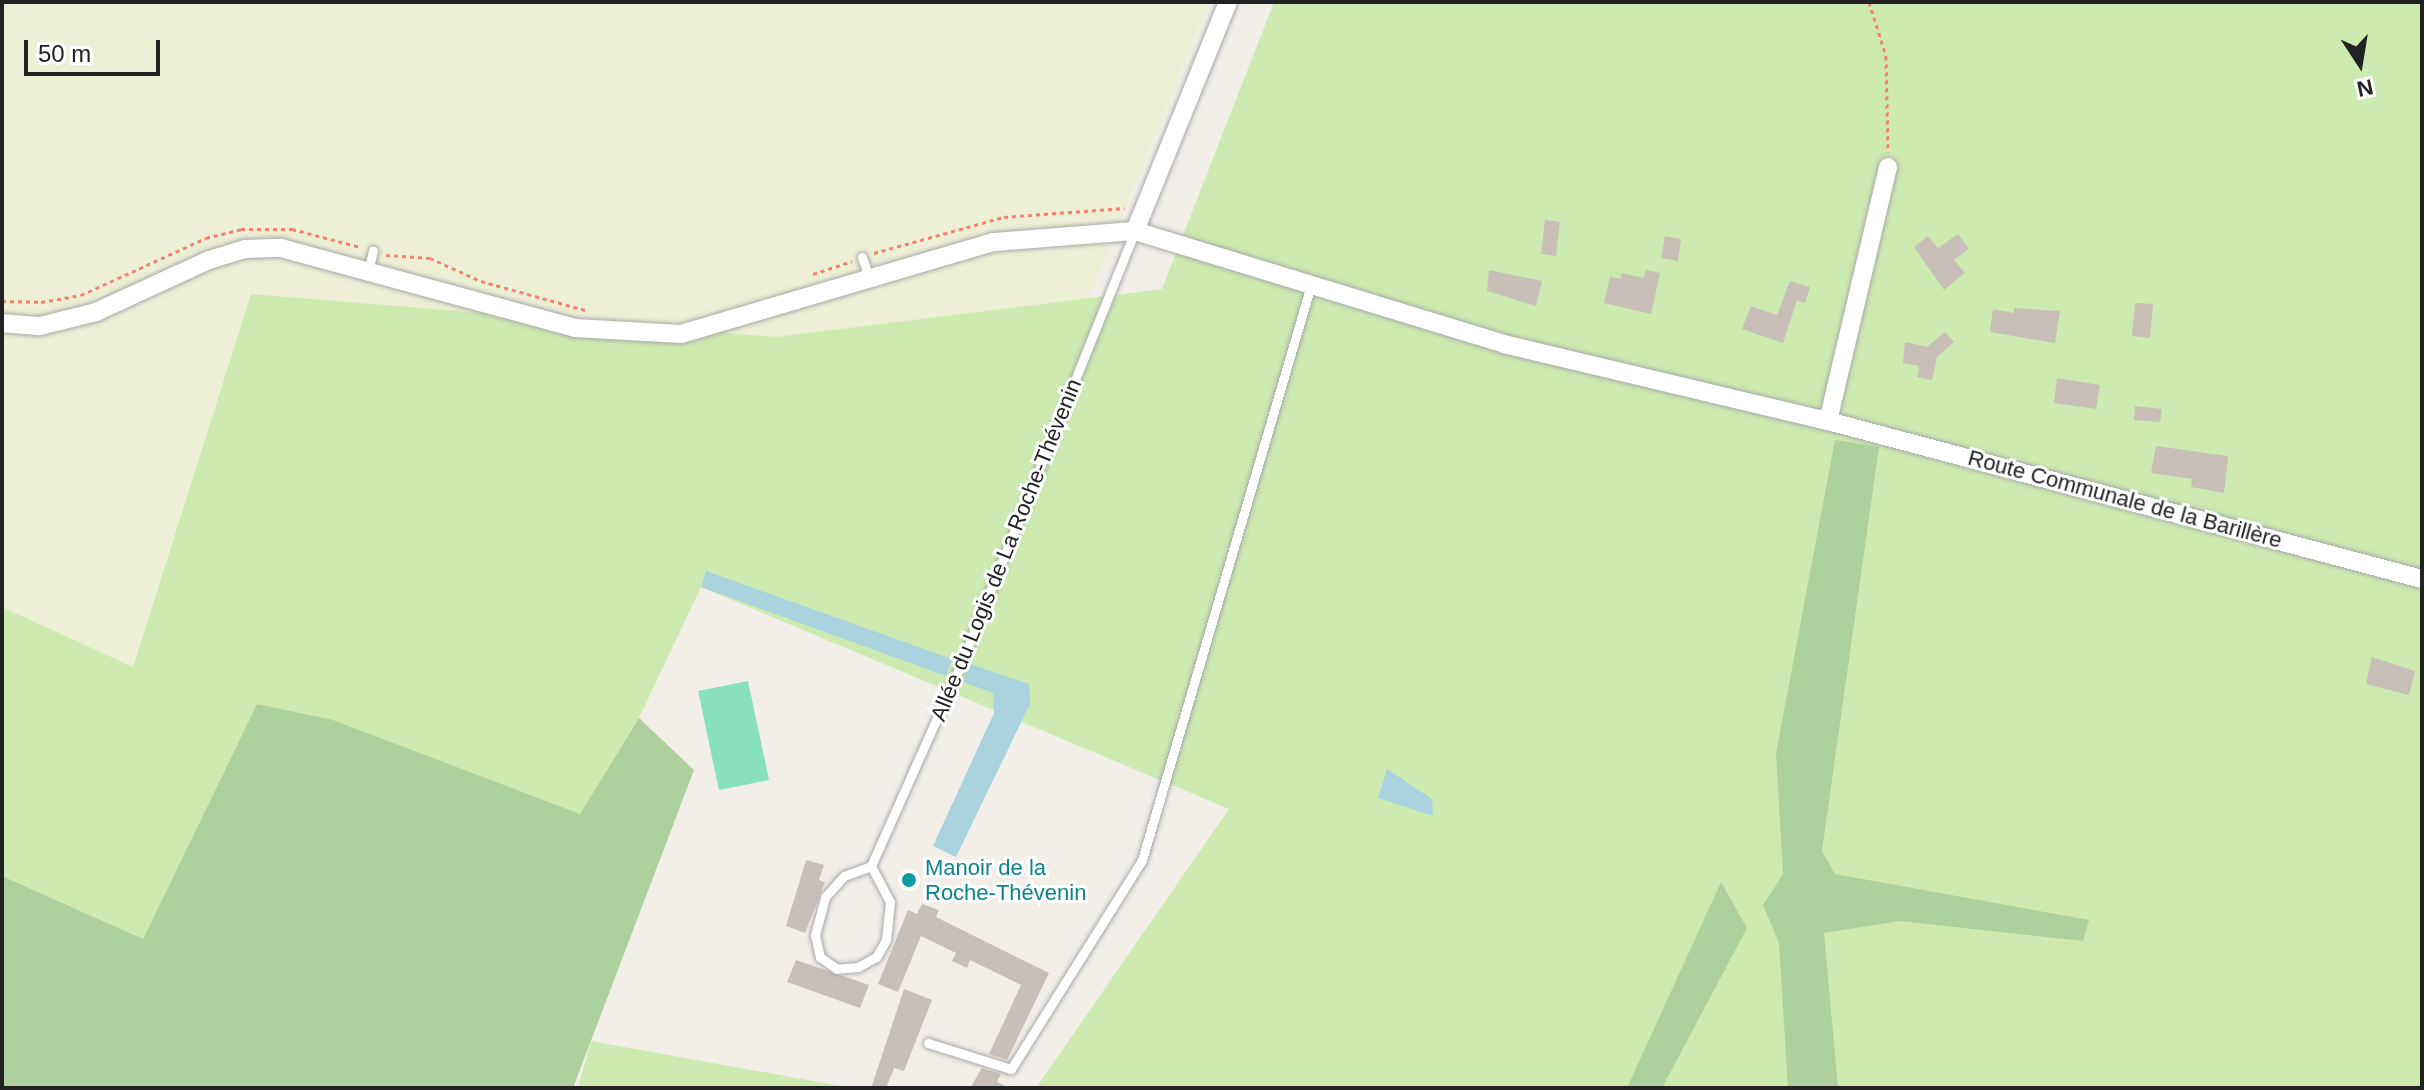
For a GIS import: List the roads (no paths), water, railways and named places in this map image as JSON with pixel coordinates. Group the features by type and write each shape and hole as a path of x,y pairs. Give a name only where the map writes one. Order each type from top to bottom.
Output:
{"street":[{"path":"2,323 40,326 96,312 209,260 245,249 281,248 575,328 633,335 681,334 738,321 994,242 1135,231 1228,2"},
{"path":"1828,421 1888,167"},
{"name":"Route Communale de la Barillère","path":"1135,231 1504,344 1828,421 2422,579"}],"lane":[{"name":"Allée du Logis de La Roche-Thévenin","path":"871,866 958,671 1135,231"},
{"path":"368,272 373,251"},
{"path":"862,257 870,280"},
{"path":"928,1043 1011,1069 1142,860 1311,285"},
{"path":"871,866 890,902 886,940 876,957 858,967 837,969 820,957 815,935 825,897 844,876 871,866"}],"water":[{"path":"706,571 952,659 946,676 701,587"},
{"path":"970,664 1029,684 1030,704 956,857 933,846 994,713 993,693 963,682"},
{"path":"1387,769 1432,799 1433,816 1378,798"}],"place":[{"name":"Manoir de la Roche-Thévenin","path":"909,880"}]}
